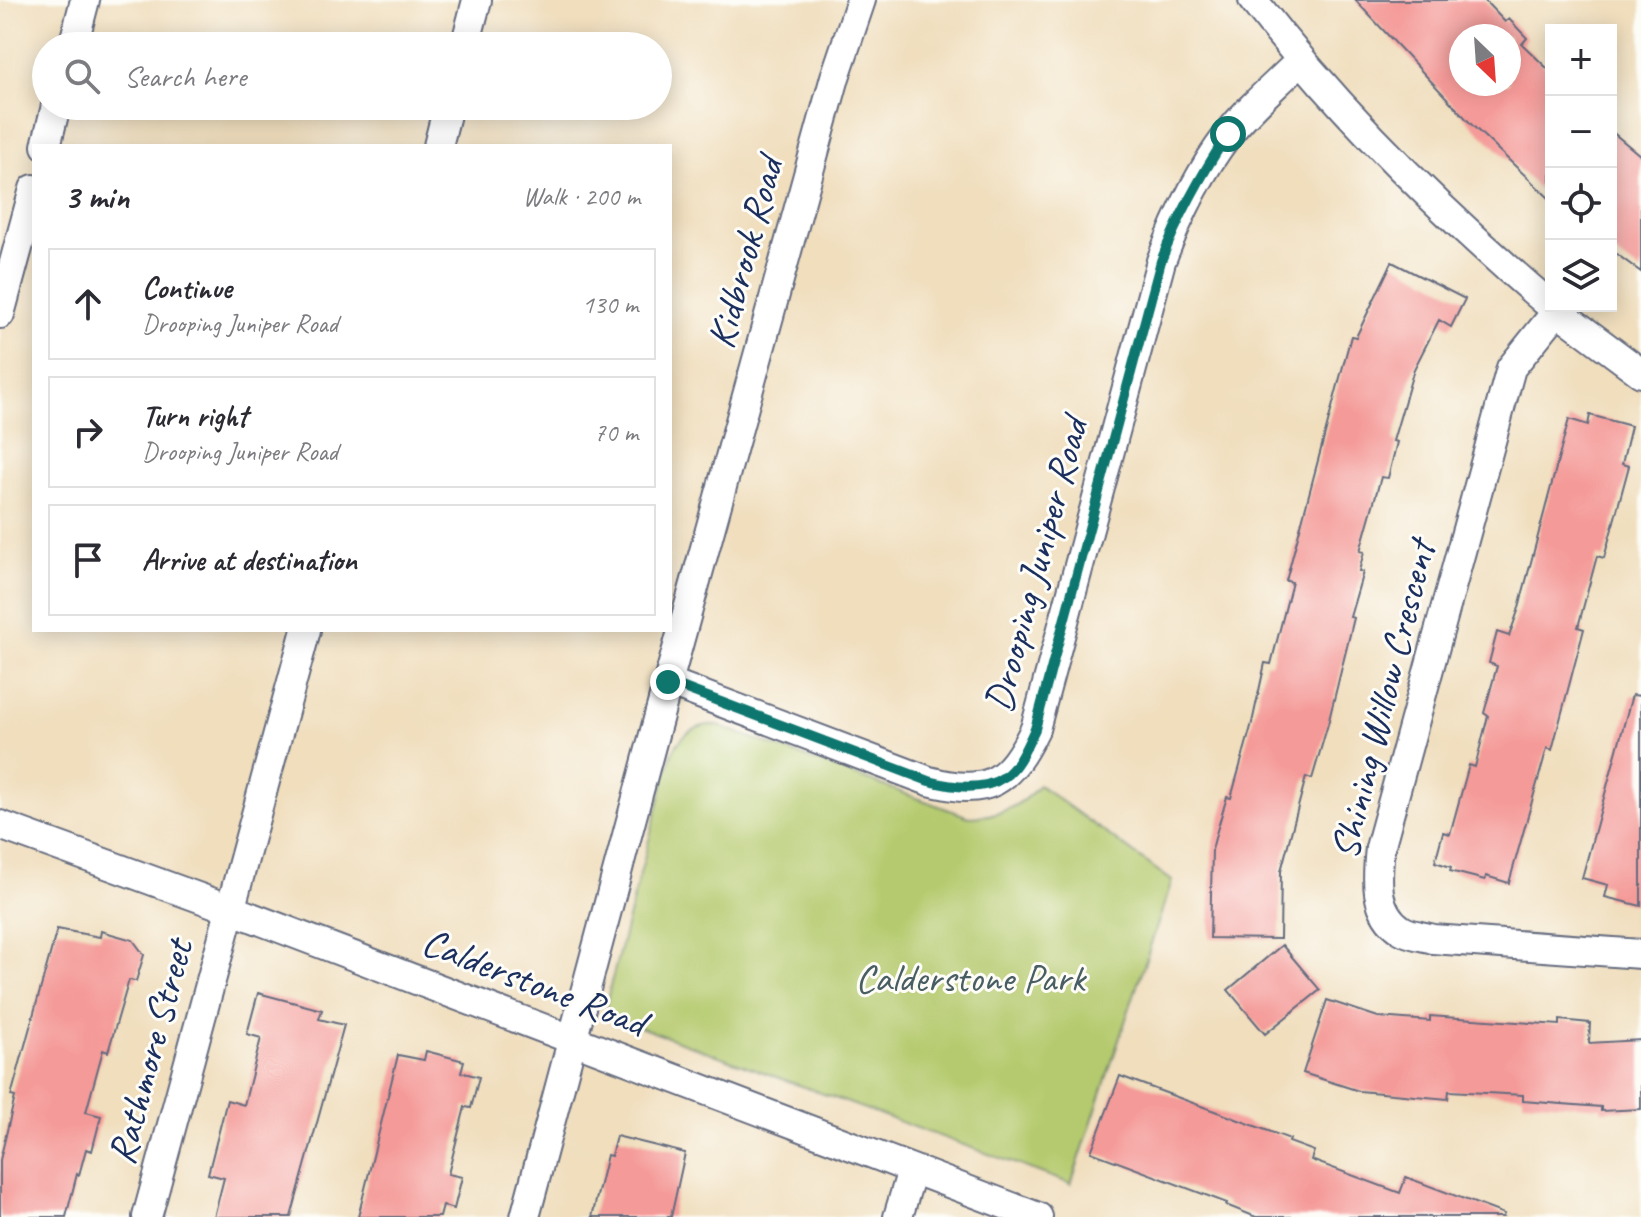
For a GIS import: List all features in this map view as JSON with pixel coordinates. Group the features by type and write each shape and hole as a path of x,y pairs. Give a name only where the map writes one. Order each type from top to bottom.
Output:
{"street":[{"path":"77,32 85,0"},
{"path":"469,32 477,0"},
{"name":"Kidbrook Road","path":"525,1217 835,77 861,0"},
{"path":"1253,0 1300,61 1434,200 1545,301"},
{"name":"Drooping Juniper Road","path":"668,682 929,781 952,787 979,786 1004,777 1022,755 1035,729 1161,261 1177,220 1199,178 1228,134 1300,61"},
{"path":"46,144 52,120"},
{"path":"438,144 444,120"},
{"path":"0,314 32,196"},
{"name":"Shining Willow Crescent","path":"1550,312 1511,368 1380,848 1376,882 1382,907 1401,929 1433,939 1641,954"},
{"path":"1558,312 1641,373"},
{"name":"Rathmore Street","path":"147,1217 305,632"},
{"name":"Calderstone Road","path":"0,825 230,909 1038,1217"},
{"path":"898,1217 912,1170"}],"green space":[{"name":"Calderstone Park","path":"707,725 719,726 969,817 1007,809 1024,800 1039,785 1172,881 1071,1184 608,1014 606,1005 610,987 672,753 686,734"}],"building":[{"path":"1355,0 1484,0 1505,22 1509,19 1514,24 1449,24 1449,96 1521,96 1521,32 1527,38 1522,44 1545,66 1545,194 1472,125"},
{"path":"1617,136 1641,156 1641,272 1617,254"},
{"path":"1392,262 1465,299 1451,327 1439,320 1414,369 1393,441 1397,442 1388,478 1381,477 1360,551 1364,552 1359,571 1363,572 1350,617 1354,618 1328,724 1312,779 1306,777 1281,871 1280,939 1210,938 1212,850 1216,834 1227,797 1231,798 1265,663 1271,664 1292,582 1286,581 1351,336 1356,337"},
{"path":"1590,415 1631,426 1622,464 1629,466 1604,558 1597,556 1578,627 1584,629 1552,750 1547,748 1509,883 1450,871 1451,867 1435,862 1443,832 1450,834 1469,765 1475,767 1488,716 1484,713 1497,666 1489,663 1497,632 1509,636 1518,611 1569,419 1588,425"},
{"path":"1632,695 1641,696 1641,906 1605,897 1608,885 1582,878"},
{"path":"57,929 100,937 101,931 133,940 144,955 136,981 129,980 108,1052 103,1050 86,1112 101,1116 92,1151 86,1149 77,1174 66,1217 0,1217 0,1160 15,1097 11,1096"},
{"path":"1282,945 1320,990 1265,1034 1228,990"},
{"path":"258,993 322,1010 319,1019 344,1025 291,1217 214,1217 224,1178 208,1174 227,1100 244,1105 261,1038 247,1034"},
{"path":"1327,1000 1378,1017 1430,1021 1430,1016 1560,1025 1560,1020 1590,1023 1589,1043 1641,1040 1641,1109 1601,1111 1601,1107 1523,1101 1523,1095 1449,1091 1448,1099 1359,1091 1303,1073"},
{"path":"426,1051 464,1061 461,1072 479,1077 471,1108 465,1107 448,1174 462,1177 454,1209 443,1206 440,1217 358,1217 398,1055 424,1060"},
{"path":"1120,1076 1290,1139 1289,1142 1314,1151 1311,1160 1400,1193 1406,1177 1504,1214 1503,1217 1256,1217 1091,1152"},
{"path":"616,1136 685,1153 671,1217 592,1217 607,1155 611,1156"}],"route":[{"path":"668,682 929,781 952,787 979,786 1004,777 1022,755 1035,729 1161,261 1177,220 1199,178 1228,134"}]}
